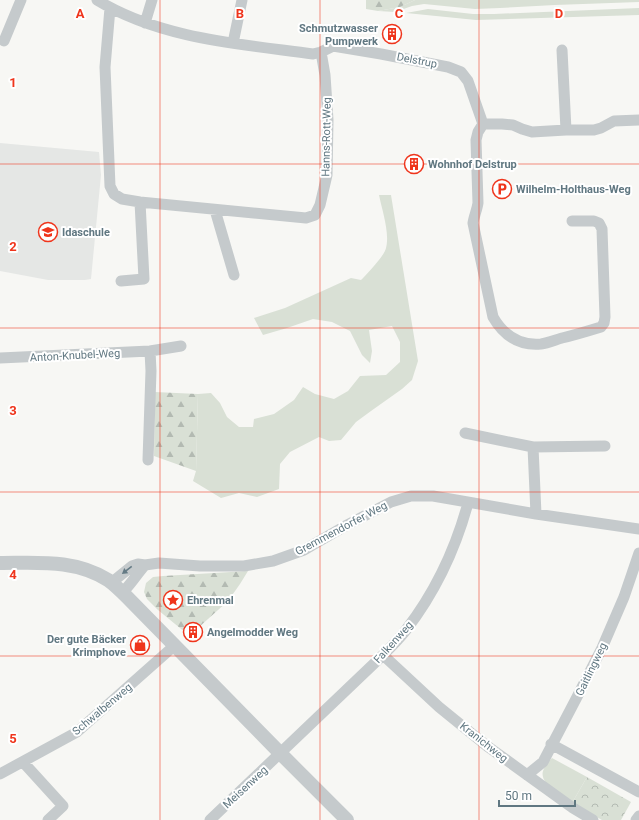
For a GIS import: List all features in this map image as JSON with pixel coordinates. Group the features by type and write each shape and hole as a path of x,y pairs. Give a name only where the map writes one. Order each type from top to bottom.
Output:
{"street":[{"path":"4,41 21,0"},
{"name":"Delstrup","path":"97,0 110,8 144,23 187,35 313,54 333,46 448,66 460,72 468,81 483,124"},
{"path":"144,23 152,0"},
{"path":"233,43 242,0"},
{"name":"Hanns-Rott-Weg","path":"110,8 105,67 110,186 114,194 122,199 215,210 306,218 315,215 320,205 327,175 328,120 325,75 321,52"},
{"path":"562,50 566,130"},
{"path":"572,221 594,221 599,223 602,229 604,323 601,328 541,344 526,344 514,339 504,333 494,316 473,223 473,218 477,211 478,203 476,140 478,132 483,124 513,125 532,132 594,130 614,121 639,120"},
{"path":"121,281 144,279 140,202"},
{"path":"215,210 234,275"},
{"name":"Anton-Knubel-Weg","path":"0,358 150,351 181,346"},
{"path":"148,460 151,371 150,351"},
{"path":"465,432 533,447 605,446"},
{"path":"533,447 536,514"},
{"name":"Gremmendorfer Weg","path":"111,583 132,566 138,564 145,565 159,563 200,566 244,566 273,561 304,550 391,502 412,496 432,496 536,514 639,529"},
{"name":"Falkenweg","path":"280,753 383,655 405,631 435,587 448,562 459,536 468,503"},
{"name":"Gaitlingweg","path":"527,775 543,762 602,648 624,597 639,553"},
{"path":"0,562 70,564 92,572 111,583 122,592 344,819"},
{"path":"122,592 145,565"},
{"name":"Schwalbenweg","path":"0,774 77,732 174,646"},
{"name":"Kranichweg","path":"383,655 439,707 487,746 573,808 593,820"},
{"path":"551,744 639,792"},
{"name":"Meisenweg","path":"210,820 280,753"},
{"path":"23,762 63,806 48,820"},
{"path":"636,820 639,816"}],"shaded area":[{"name":"Idaschule","path":"0,143 99,152 101,175 91,279 48,280 0,271"}],"green space":[{"path":"366,0 415,0 400,7 378,11 366,9"},
{"path":"415,0 639,0 639,2 475,9 424,4 412,6 395,12 378,11 400,7"},
{"path":"639,8 639,15 476,20 406,13 428,9 473,14 494,14"},
{"path":"379,195 391,195 418,361 412,380 356,422 341,440 329,441 319,437 290,452 280,464 279,489 257,497 239,493 221,498 193,481 196,471 198,394 211,393 220,403 227,417 239,427 253,427 254,419 274,414 294,400 303,387 315,394 334,399 348,391 360,376 386,375 400,362 400,342 392,326 369,330 372,351 370,363 362,355 350,331 332,322 313,319 263,335 254,318 285,308 351,278 361,280 379,260 386,248 387,236 384,214"},
{"path":"155,392 198,394 196,471 154,456"},
{"path":"248,571 228,601 198,628 193,624 186,633 158,610 147,599 144,592 146,583 153,577"},
{"path":"552,758 587,777 572,803 548,785 543,776 545,766"},
{"path":"587,777 631,802 621,820 602,820 572,803"}],"place":[{"name":"Schmutzwasser Pumpwerk","path":"392,34"},
{"name":"Wohnhof Delstrup","path":"414,164"},
{"name":"Wilhelm-Holthaus-Weg","path":"502,189"},
{"name":"Idaschule","path":"48,232"},
{"name":"Ehrenmal","path":"173,600"},
{"name":"Angelmodder Weg","path":"193,632"},
{"name":"Der gute Bäcker Krimphove","path":"140,645"}]}
